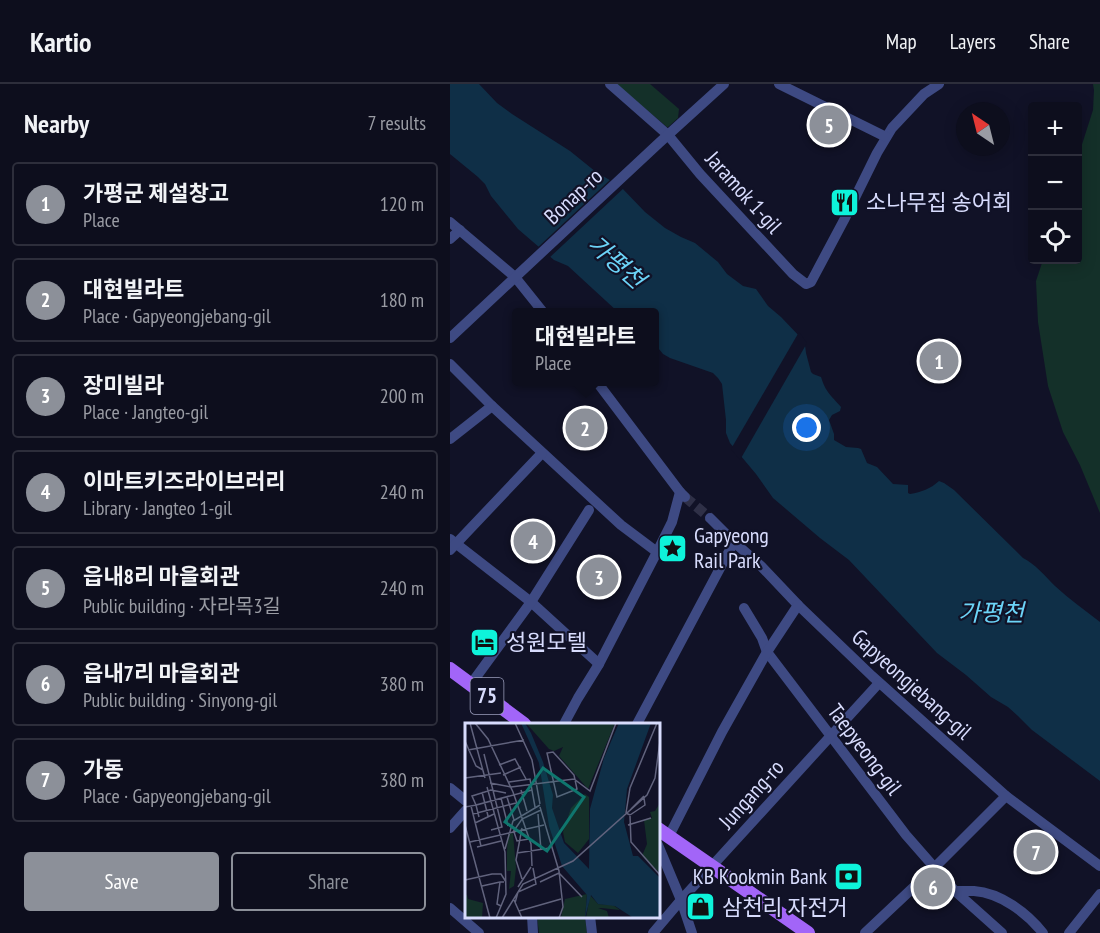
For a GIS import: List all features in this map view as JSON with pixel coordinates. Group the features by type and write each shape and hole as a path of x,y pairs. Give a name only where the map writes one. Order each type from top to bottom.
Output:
{"main road":[{"name":"75","path":"450,669 523,723"},
{"path":"662,837 713,866 808,933"}],"street":[{"name":"Jaramok 1-gil","path":"610,84 668,135 700,174 804,284 811,282 886,137"},
{"name":"Bonap-ro","path":"450,338 724,84"},
{"path":"779,84 886,137 899,119 924,94 939,84"},
{"path":"450,222 515,277 540,308"},
{"path":"450,239 460,230"},
{"path":"450,364 621,525 657,552"},
{"path":"565,723 599,664 657,552 672,522 682,494 601,386"},
{"path":"450,439 492,406"},
{"path":"542,453 452,544 531,602 599,664"},
{"path":"471,684 531,602 589,510"},
{"name":"Gapyeongjebang-gil","path":"710,518 879,683 1006,796 1100,866"},
{"path":"638,723 734,542"},
{"path":"692,933 662,837 766,652 798,605"},
{"name":"Taepyeong-gil","path":"744,608 762,638 766,652 906,836 955,891 1002,933"},
{"name":"Jungang-ro","path":"653,933 879,683"},
{"path":"450,788 465,800"},
{"path":"865,933 1006,796"},
{"path":"450,828 465,811"},
{"path":"955,891 980,892 1000,899 1028,916 1043,933"},
{"path":"1069,933 1100,894"},
{"path":"450,908 479,933"},
{"path":"590,918 592,933"}],"green space":[{"path":"616,84 650,84 679,109 678,118 667,127"},
{"path":"1093,84 1100,84 1100,513 1063,432 1048,386 1038,322 1036,281 1042,264 1082,264 1082,144 1093,110"},
{"path":"537,918 585,918 587,933 539,933"}],"water":[{"name":"가평천","path":"450,84 479,84 497,103 512,114 620,186 645,212 665,228 695,243 743,286 756,289 768,306 802,339 811,372 821,377 827,390 841,407 840,411 832,415 829,420 834,440 846,447 861,449 867,463 877,467 893,484 908,485 910,494 926,490 939,481 944,483 954,490 1023,558 1100,622 1100,781 1032,730 1008,707 991,697 937,653 849,560 773,498 730,443 726,433 722,384 718,378 713,373 670,358 659,349 659,308 614,308 568,266 554,260 518,229 491,196 485,184 450,154"}],"pier":[{"path":"612,178 625,187 548,259 536,249"},
{"path":"799,332 807,343 740,460 731,449"}],"tunnel":[{"path":"685,497 710,518"}],"place":[{"name":"읍내8리 마을회관","path":"829,125"},
{"name":"소나무집 송어회","path":"845,202"},
{"name":"가평군 제설창고","path":"939,361"},
{"name":"대현빌라트","path":"585,428"},
{"name":"이마트키즈라이브러리","path":"533,541"},
{"name":"Gapyeong Rail Park","path":"673,548"},
{"name":"장미빌라","path":"599,577"},
{"name":"성원모텔","path":"485,642"},
{"name":"가동","path":"1036,852"},
{"name":"KB Kookmin Bank","path":"848,876"},
{"name":"읍내7리 마을회관","path":"933,887"},
{"name":"삼천리 자전거","path":"701,907"}]}
